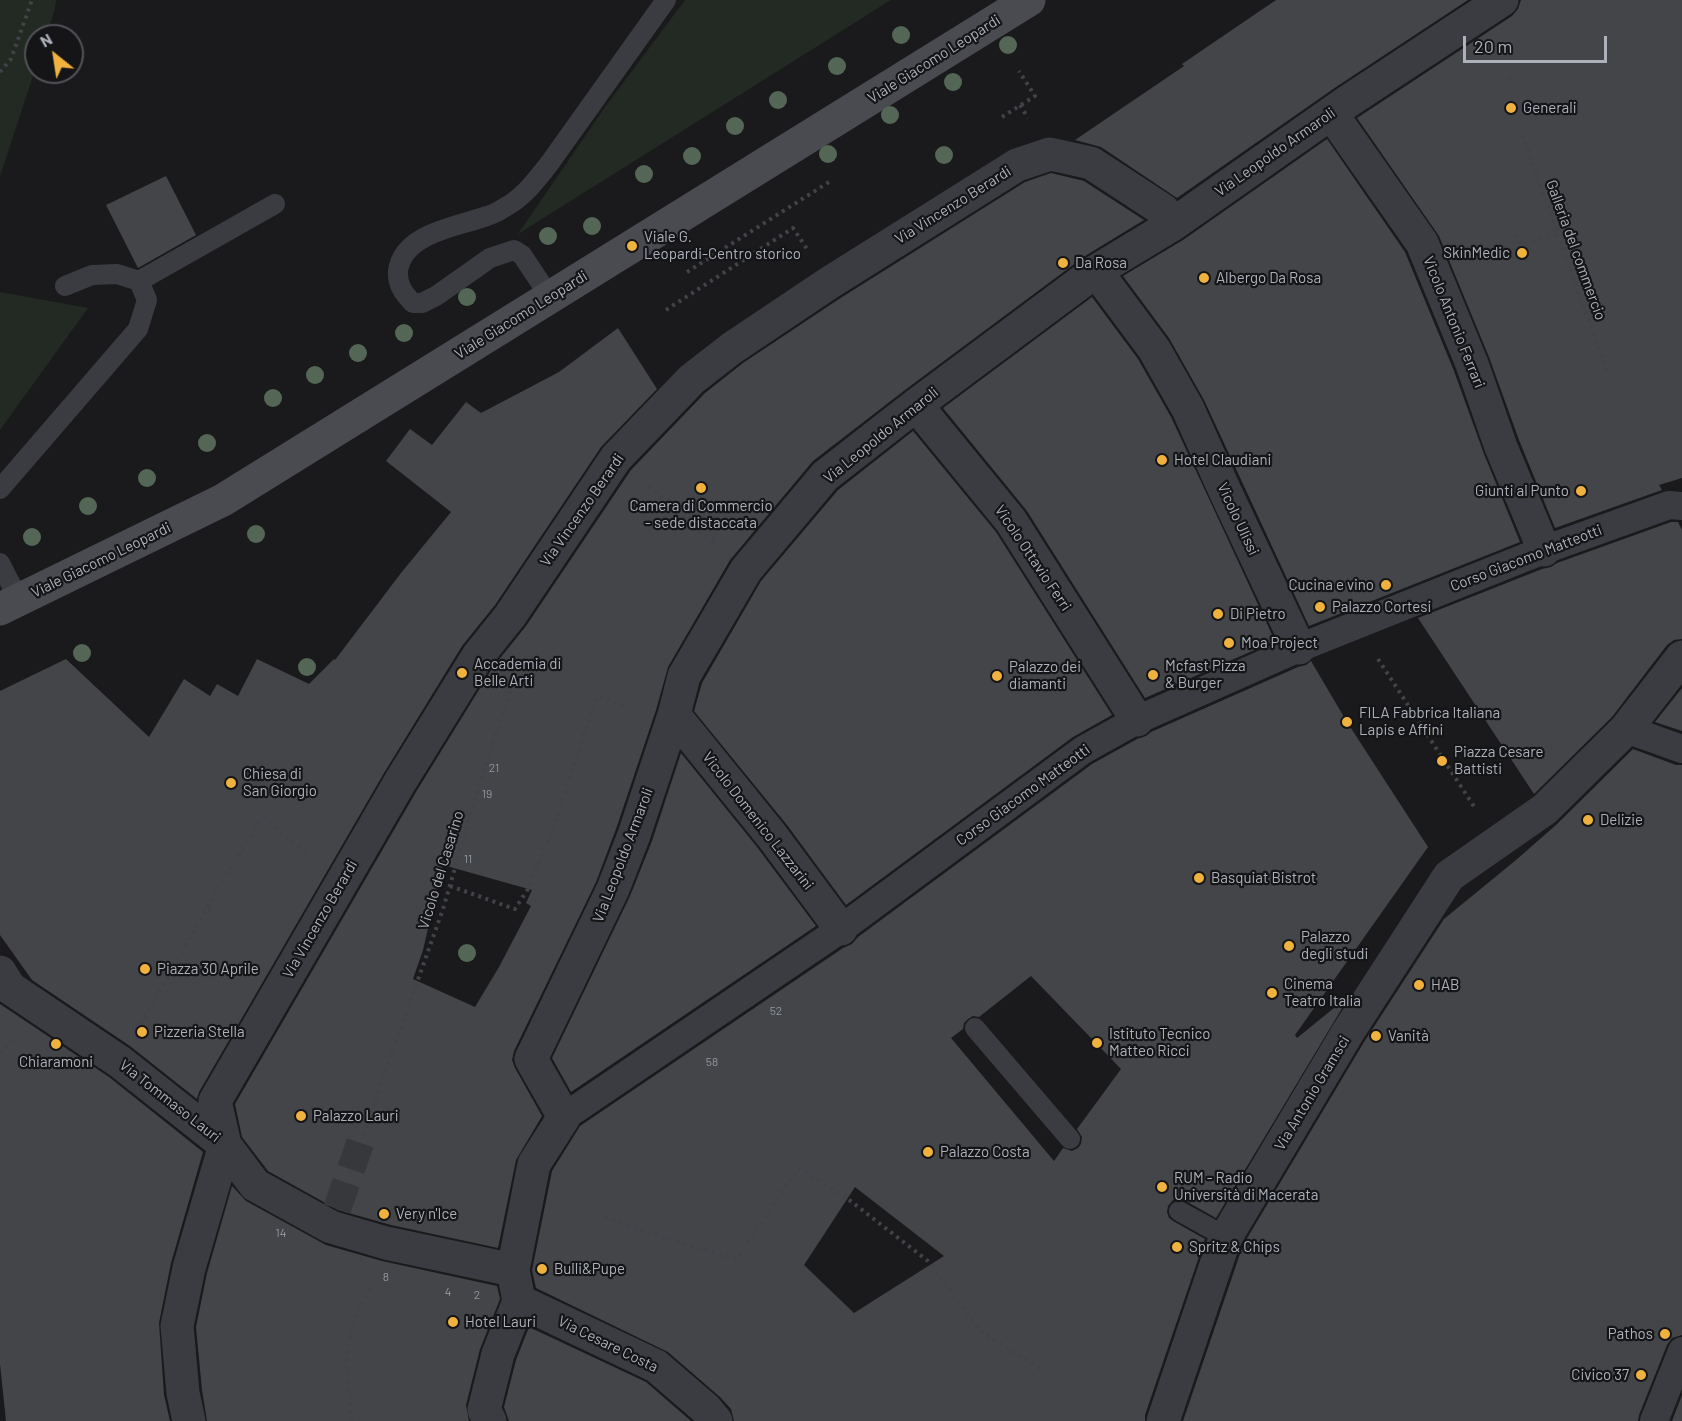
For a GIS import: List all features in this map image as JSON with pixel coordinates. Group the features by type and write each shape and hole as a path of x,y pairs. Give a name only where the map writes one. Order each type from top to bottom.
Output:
{"main road":[{"name":"Viale Giacomo Leopardi","path":"10,605 223,500 1029,0"}],"street":[{"name":"Via Leopoldo Armaroli","path":"564,1117 531,1059 613,889 634,835 673,719 684,676 746,570 825,476 1096,271 1172,225 1331,113 1503,0"},
{"name":"Vicolo Antonio Ferrari","path":"1331,113 1422,243 1472,364 1501,447 1544,550"},
{"name":"Via Vincenzo Berardi","path":"225,1145 215,1101 399,782 478,656 510,615 616,458 692,379 732,348 829,283 1017,165 1050,154 1092,163 1163,210 1172,225"},
{"name":"Vicolo Ulissi","path":"1096,271 1154,349 1188,410 1299,648"},
{"name":"Vicolo Ottavio Ferri","path":"916,405 1011,521 1137,720"},
{"name":"Corso Giacomo Matteotti","path":"490,1421 484,1410 516,1285 534,1164 564,1117 841,929 1083,750 1137,720 1299,648 1544,550 1670,505 1682,506"},
{"name":"Via Antonio Gramsci","path":"1163,1421 1226,1237 1348,1032 1449,876 1545,809 1626,729 1682,657"},
{"name":"Vicolo Domenico Lazzarini","path":"673,719 772,836 841,929"},
{"path":"1626,729 1682,749"},
{"name":"Via Tommaso Lauri","path":"0,972 10,988 120,1062 225,1145 255,1185 334,1218 386,1243 516,1285"},
{"path":"189,1421 183,1393 177,1326 189,1268 225,1145"},
{"name":"Via Cesare Costa","path":"516,1285 656,1366 706,1409 716,1421"},
{"path":"1654,1421 1682,1351"}],"lane":[{"path":"550,297 522,255 514,250 490,258 423,303 413,303 399,285 400,261 408,249 427,236 488,216 510,205 530,187 549,164 666,0"},
{"path":"139,281 275,204"},
{"path":"0,489 138,329 147,300 139,281 117,273 92,275 65,286"},
{"path":"0,563 10,605"},
{"path":"975,1028 1070,1139"},
{"path":"1179,1210 1226,1237"}],"path":[{"path":"0,72 11,60 33,0"},
{"path":"1002,117 1035,96 1019,71"},
{"path":"1502,81 1515,75"},
{"path":"1020,105 1025,114"},
{"name":"Galleria del commercio","path":"1523,135 1608,372"},
{"path":"687,272 829,182"},
{"path":"666,310 793,228 829,283"},
{"path":"1516,235 1522,245 1557,234"},
{"path":"616,458 746,570"},
{"path":"1358,625 1497,841"},
{"name":"Vicolo del Casarino","path":"363,1135 428,953 513,681"},
{"path":"450,886 515,909 528,889 556,820 592,709 599,696 673,719"},
{"path":"120,1062 216,891 262,818 342,880"},
{"path":"605,1217 683,1244 736,1259 799,1168 848,1199 928,1262 980,1331 1049,1374"},
{"path":"351,1421 346,1358 354,1318 379,1274 386,1243"}],"shaded area":[{"path":"0,0 56,0 50,24 24,24 24,84 30,84 0,176"},
{"path":"685,0 891,0 518,234 605,107"},
{"path":"0,292 88,308 0,430"}],"building":[{"path":"1276,0 1468,0 1336,87 1177,198 1101,147 1075,140 1184,66 1182,64"},
{"path":"1521,0 1682,0 1682,478 1659,485 1662,490 1555,528 1439,236 1357,118 1512,16"},
{"path":"1327,139 1405,252 1520,542 1309,626 1204,400 1169,338 1123,276 1183,240"},
{"path":"1051,173 1084,181 1144,220 1085,256 813,461 730,560 668,667 656,710 596,882 514,1051 512,1060 515,1068 542,1116 516,1160 498,1248 391,1225 338,1210 268,1171 242,1137 235,1104 416,792 493,667 526,626 631,470 705,393 743,363 839,299 1025,182","holes":["443,865 532,890 526,903 531,906 475,1007 413,979 423,950"]},
{"path":"166,176 196,235 138,268 106,205"},
{"path":"1092,297 1138,359 1171,417 1275,641 1145,698 1027,511 943,408"},
{"path":"618,328 657,389 601,447 495,605 462,646 384,773 197,1099 130,1046 32,980 0,935 0,691 66,659 149,737 184,679 210,696 217,684 238,696 257,659 309,684 335,660 451,512 386,461 410,429 432,445 466,402 481,413 559,372"},
{"name":"Palazzo dei diamanti","path":"913,431 996,532 1112,715 1073,737 846,905 787,825 694,711 702,683 761,581 838,490"},
{"path":"1671,522 1678,522 1682,530 1682,639 1674,640 1667,645 1612,717 1534,794 1418,618 1557,563"},
{"path":"1311,661 1347,722 1428,847 1295,1035 1297,1038 1350,995 1216,1218 1184,1200 1173,1200 1168,1206 1169,1218 1205,1239 1145,1415 1145,1421 734,1421 731,1409 720,1397 668,1352 536,1288 532,1270 552,1171 580,1126 852,944 858,937 1092,764 1151,732","holes":["1031,976 1121,1069 1077,1129 1082,1137 1081,1144 1072,1151 1063,1148 1054,1161 951,1038 963,1029 968,1019 973,1016 979,1017","855,1187 944,1256 854,1313 804,1265"]},
{"path":"1682,688 1682,731 1655,722"},
{"path":"1633,749 1676,765 1682,765 1682,1335 1672,1338 1667,1345 1638,1421 1183,1421 1243,1245 1364,1042 1444,919 1556,825"},
{"path":"681,753 757,847 816,926 571,1092 552,1058 630,896 652,841"},
{"path":"0,1004 109,1077 203,1152 171,1263 159,1323 164,1395 170,1421 6,1421 0,1364"},
{"path":"232,1186 246,1201 326,1245 382,1261 497,1286 500,1299 480,1349 466,1405 469,1421 207,1421 196,1327 207,1273"},
{"path":"529,1327 646,1382 691,1421 509,1421 504,1407 516,1360"},
{"path":"1682,1395 1682,1421 1672,1421"}],"tunnel":[{"path":"337,1209 363,1135"}],"place":[{"name":"Generali","path":"1511,108"},
{"name":"Viale G. Leopardi-Centro storico","path":"632,246"},
{"name":"SkinMedic","path":"1522,253"},
{"name":"Da Rosa","path":"1063,263"},
{"name":"Albergo Da Rosa","path":"1204,278"},
{"name":"Hotel Claudiani","path":"1162,460"},
{"name":"Camera di Commercio - sede distaccata","path":"701,488"},
{"name":"Giunti al Punto","path":"1581,491"},
{"name":"Cucina e vino","path":"1386,585"},
{"name":"Palazzo Cortesi","path":"1320,607"},
{"name":"Di Pietro","path":"1218,614"},
{"name":"Moa Project","path":"1229,643"},
{"name":"Accademia di Belle Arti","path":"462,673"},
{"name":"Mcfast Pizza & Burger","path":"1153,675"},
{"name":"Palazzo dei diamanti","path":"997,676"},
{"name":"FILA Fabbrica Italiana Lapis e Affini","path":"1347,722"},
{"name":"Piazza Cesare Battisti","path":"1442,761"},
{"name":"Chiesa di San Giorgio","path":"231,783"},
{"name":"Delizie","path":"1588,820"},
{"name":"Basquiat Bistrot","path":"1199,878"},
{"name":"Palazzo degli studi","path":"1289,946"},
{"name":"Piazza 30 Aprile","path":"145,969"},
{"name":"HAB","path":"1419,985"},
{"name":"Cinema Teatro Italia","path":"1272,993"},
{"name":"Pizzeria Stella","path":"142,1032"},
{"name":"Vanità","path":"1376,1036"},
{"name":"Istituto Tecnico Matteo Ricci","path":"1097,1043"},
{"name":"Chiaramoni","path":"56,1044"},
{"name":"Palazzo Lauri","path":"301,1116"},
{"name":"Palazzo Costa","path":"928,1152"},
{"name":"RUM - Radio Università di Macerata","path":"1162,1187"},
{"name":"Very n'Ice","path":"384,1214"},
{"name":"Spritz & Chips","path":"1177,1247"},
{"name":"Bulli&Pupe","path":"542,1269"},
{"name":"Hotel Lauri","path":"453,1322"},
{"name":"Pathos","path":"1665,1334"},
{"name":"Civico 37","path":"1641,1375"}]}
